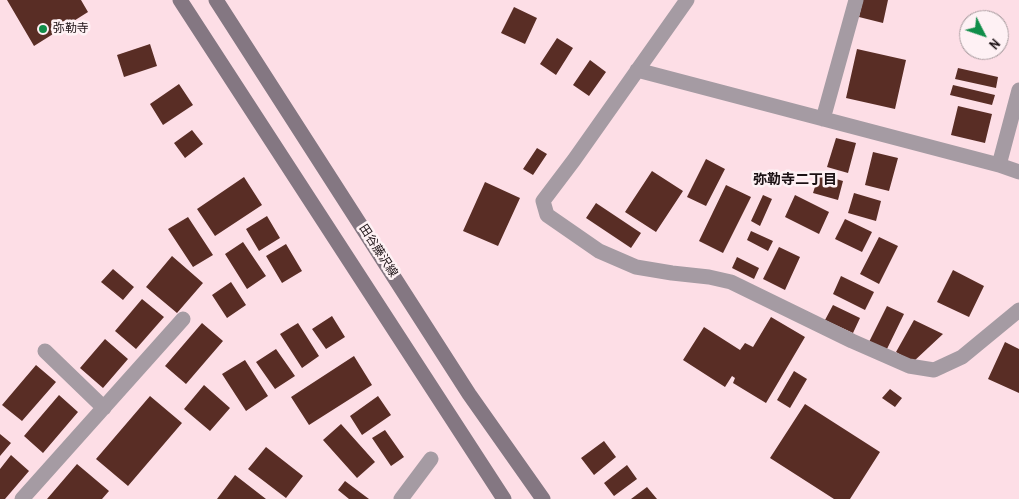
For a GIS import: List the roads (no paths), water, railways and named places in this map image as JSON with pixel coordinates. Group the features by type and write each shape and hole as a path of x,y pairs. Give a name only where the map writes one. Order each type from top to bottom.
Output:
{"main road":[{"path":"180,0 504,499"},
{"name":"田谷藤沢線","path":"216,0 469,394 542,497"}],"street":[{"path":"687,0 543,201 547,215 599,251 636,267 709,277 731,282 852,341 909,366 934,370 962,357 1019,310"},
{"path":"823,119 856,0"},
{"path":"637,70 999,165 1019,172"},
{"path":"999,165 1019,90"},
{"path":"22,499 183,319"},
{"path":"45,351 104,408"},
{"path":"401,499 432,459"}],"place":[{"name":"弥勒寺","path":"43,29"}],"district":[{"name":"弥勒寺二丁目","path":"795,180"}]}
